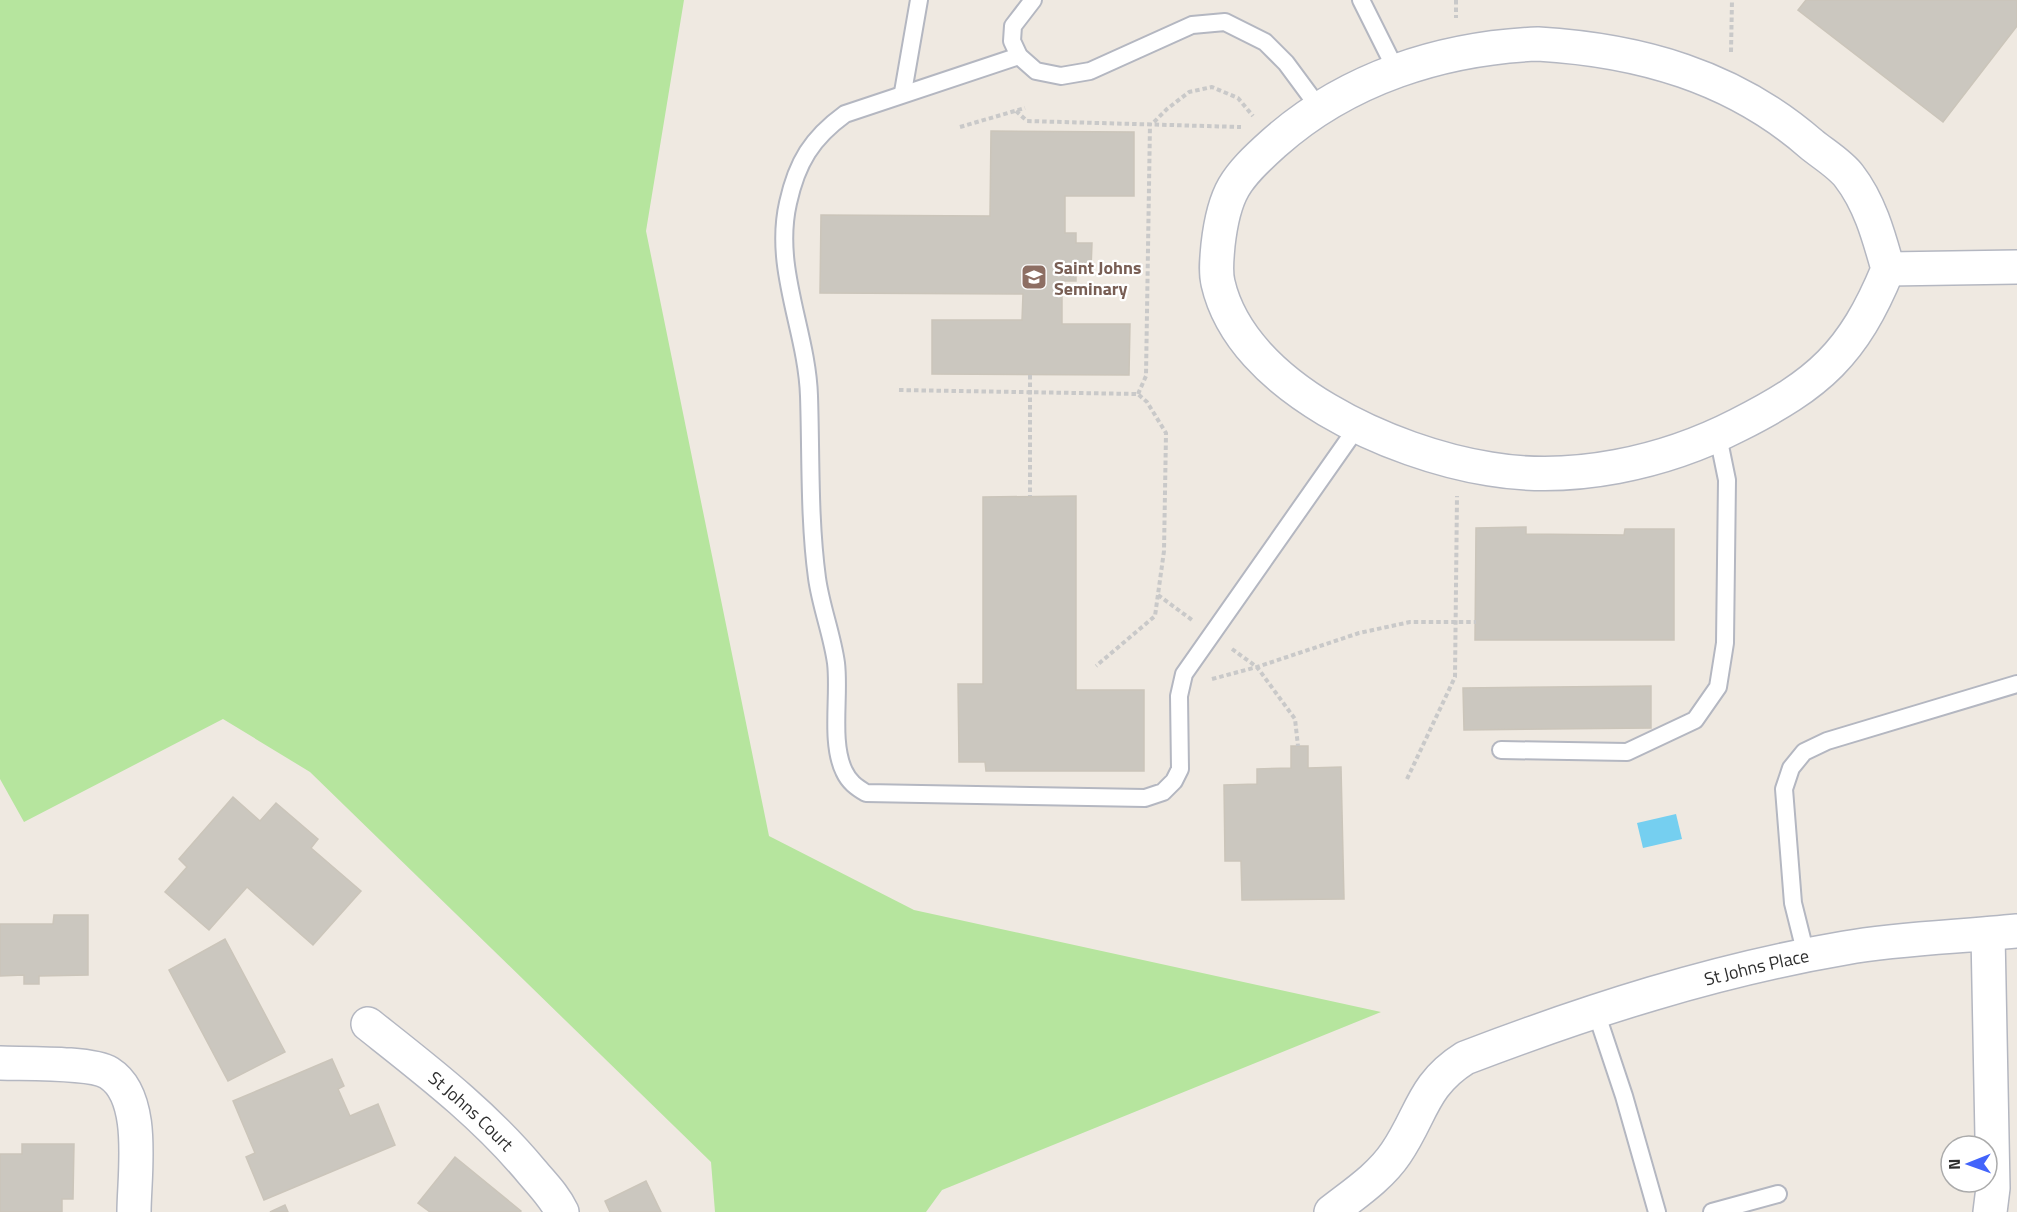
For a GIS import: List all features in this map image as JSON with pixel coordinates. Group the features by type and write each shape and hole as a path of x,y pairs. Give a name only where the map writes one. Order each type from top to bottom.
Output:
{"street":[{"path":"1538,44 1588,47 1644,57 1721,84 1767,110 1796,130 1849,176 1868,209 1888,269 1871,309 1851,342 1825,369 1770,409 1718,436 1663,455 1608,468 1553,473 1491,469 1398,446 1358,426 1286,381 1259,357 1229,315 1217,276 1222,211 1228,194 1248,166 1291,128 1355,88 1396,70 1449,56 1538,44"},
{"path":"1888,269 2017,267"},
{"name":"St Johns Place","path":"1331,1212 1373,1179 1396,1154 1431,1087 1446,1070 1465,1058 1666,988 1806,955 1847,947 2003,933 1993,1188 1990,1212"},
{"name":"St Johns Court","path":"368,1024 467,1104 520,1157 557,1202 562,1212"},
{"path":"0,1063 90,1068 108,1073 122,1085 131,1103 135,1121 134,1212"}],"lane":[{"path":"903,92 919,0"},
{"path":"1033,0 1013,26 1012,40 1019,56 1036,71 1061,76 1090,71 1192,25 1225,22 1265,42 1286,63 1320,109"},
{"path":"1361,0 1396,70"},
{"path":"1019,56 903,92 845,114 823,130 803,156 788,204 784,253 788,282 809,376 817,579 836,663 839,751 843,770 853,785 866,793 1145,798 1163,792 1174,781 1180,769 1179,696 1195,655 1358,426"},
{"path":"1501,750 1627,752 1695,720 1718,687 1725,643 1727,480 1718,436"},
{"path":"1806,955 1793,903 1785,789 1791,768 1804,752 1827,741 2017,684"},
{"path":"1596,1012 1624,1096 1657,1212"},
{"path":"1712,1212 1778,1194"}],"path":[{"path":"1731,57 1732,0"},
{"path":"1138,394 1146,376 1152,123 1190,92 1212,87 1238,98 1252,113 1253,121"},
{"path":"960,127 1024,108"},
{"path":"1016,111 1027,121 1152,123 1244,128"},
{"path":"1030,375 1030,496"},
{"path":"899,390 1138,394 1147,402 1166,433 1164,551 1155,616 1096,666"},
{"path":"1407,778 1455,677 1457,492"},
{"path":"1158,595 1257,667 1295,719 1298,746"},
{"path":"1183,681 1221,678 1359,633 1410,621 1476,622"}],"green space":[{"path":"0,0 684,0 646,231 769,836 914,910 1381,1012 942,1190 926,1212 715,1212 711,1162 310,772 223,719 24,822 0,779"}],"water":[{"path":"1676,814 1682,839 1643,848 1637,823"}],"building":[{"path":"1806,0 2017,0 2017,26 1943,122 1798,10"},
{"path":"991,131 1134,132 1134,196 1065,196 1065,233 1076,233 1076,243 1092,243 1091,269 1076,269 1076,281 1062,281 1062,324 1130,324 1129,375 932,374 932,320 1022,320 1023,294 820,293 821,215 990,216"},
{"path":"1076,496 1076,690 1144,690 1144,771 986,771 985,762 959,762 958,684 983,684 983,497"},
{"path":"1526,527 1526,534 1624,535 1625,529 1674,529 1674,640 1475,640 1476,528"},
{"path":"1651,686 1651,728 1464,730 1463,688"},
{"path":"1291,746 1308,746 1308,768 1341,767 1344,899 1242,900 1241,861 1225,861 1224,785 1257,784 1257,769 1291,768"},
{"path":"233,797 260,821 276,803 318,839 311,848 361,891 313,945 247,887 209,930 165,892 187,867 179,859"},
{"path":"54,915 88,915 88,975 39,976 39,984 24,984 24,975 0,976 0,924 53,924"},
{"path":"225,939 285,1052 228,1081 169,970"},
{"path":"332,1059 344,1086 338,1089 350,1116 378,1104 395,1145 264,1200 246,1157 255,1153 233,1101"},
{"path":"22,1144 74,1144 73,1199 62,1199 62,1212 0,1212 0,1154 22,1154"},
{"path":"455,1157 521,1211 430,1212 418,1203"},
{"path":"646,1181 661,1212 610,1212 605,1201"},
{"path":"285,1205 288,1212 270,1212"}],"place":[{"name":"Saint Johns Seminary","path":"1034,277"}]}
